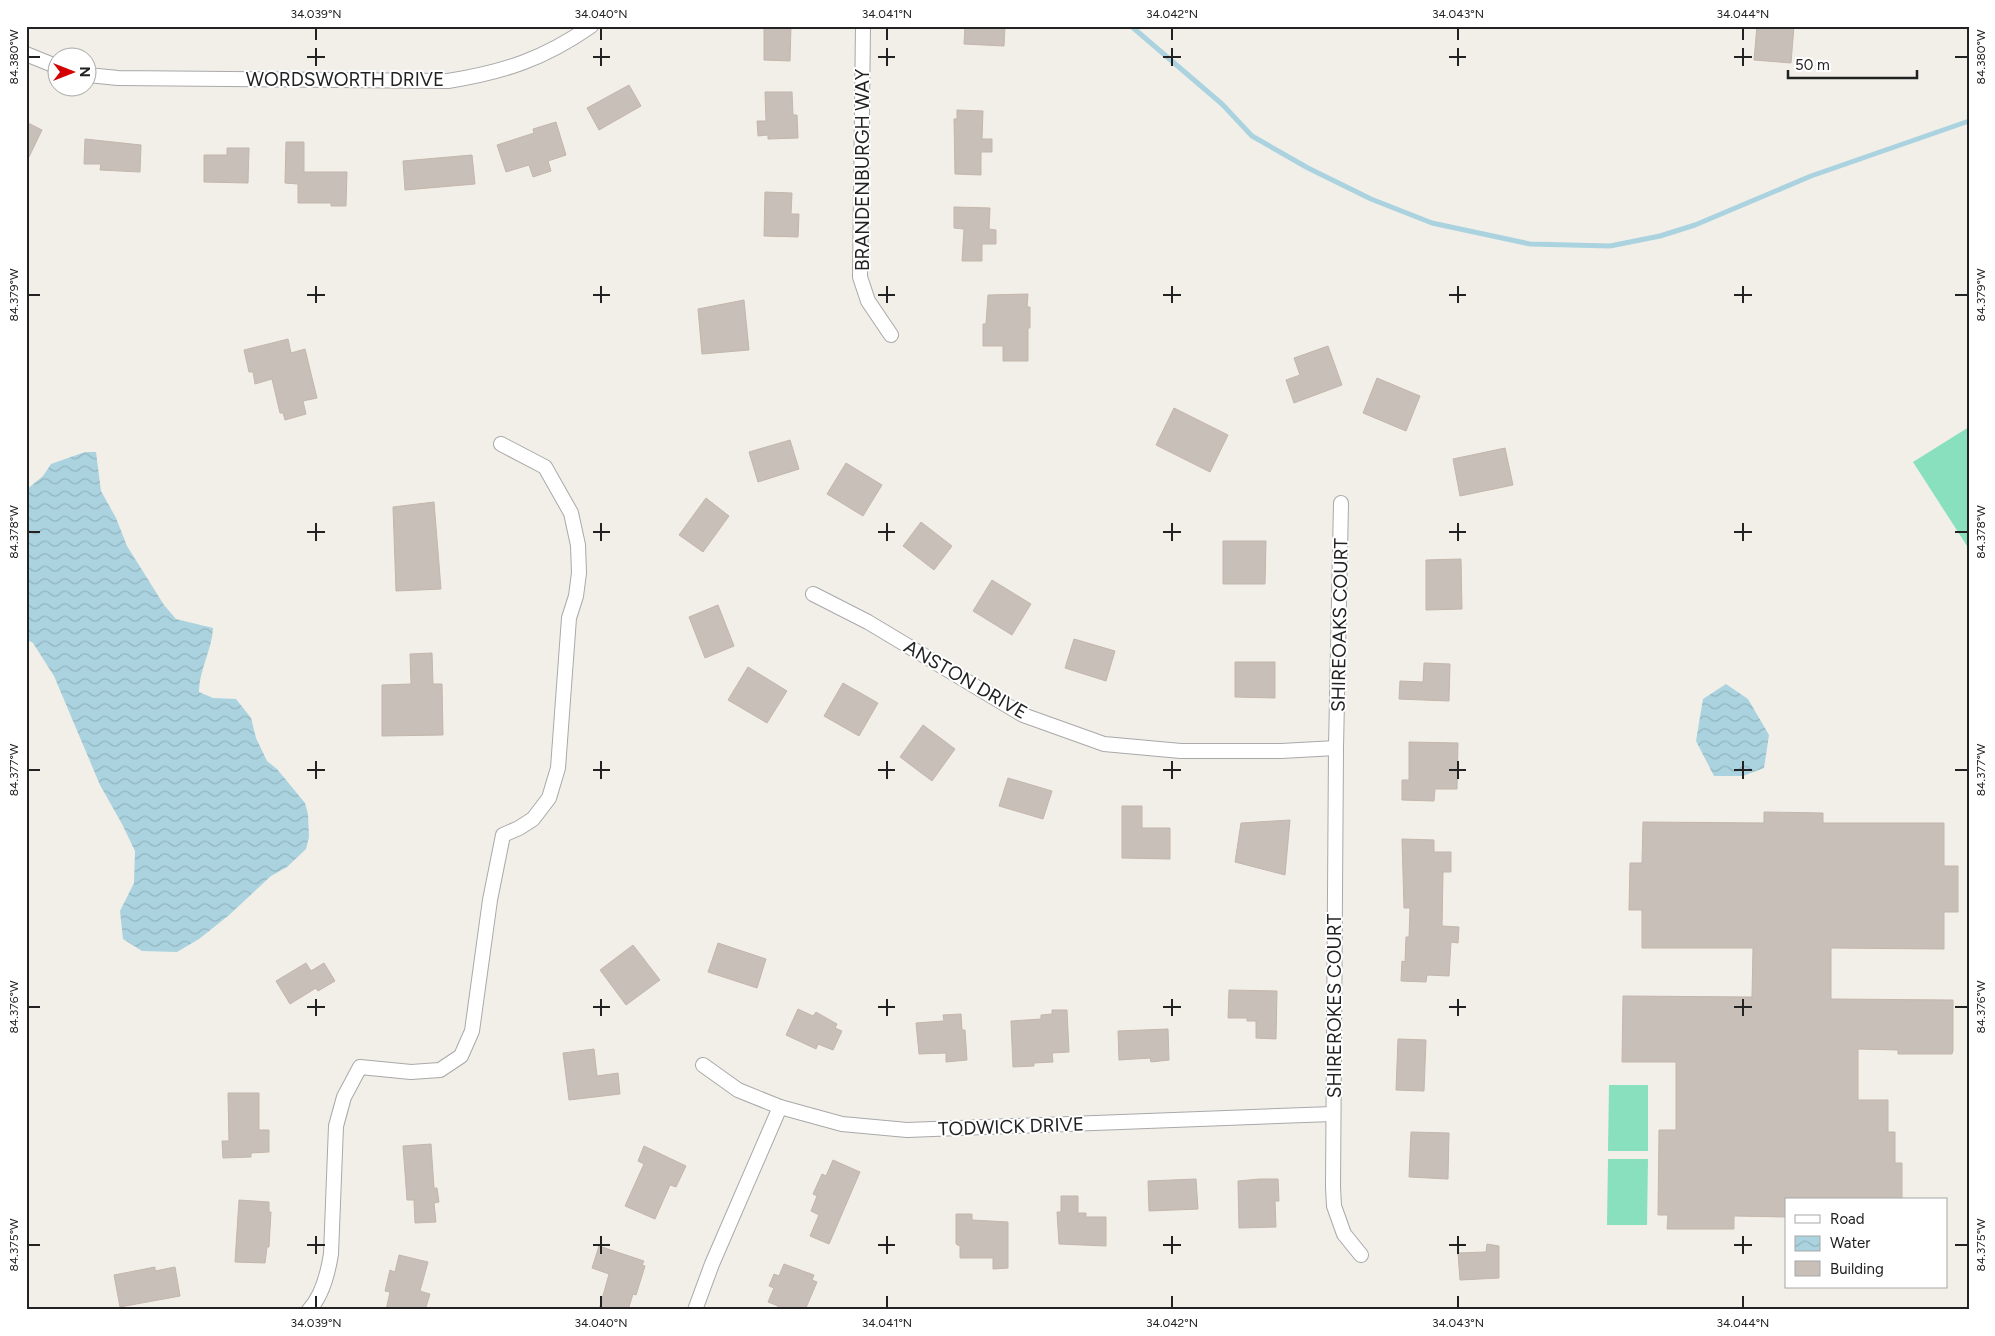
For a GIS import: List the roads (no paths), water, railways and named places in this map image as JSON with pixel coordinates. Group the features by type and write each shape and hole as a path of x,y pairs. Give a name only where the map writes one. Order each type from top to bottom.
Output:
{"street":[{"name":"WORDSWORTH DRIVE","path":"98,75 118,78 448,80 488,74 530,61 570,41 590,26"},
{"name":"BRANDENBURGH WAY","path":"863,26 860,277 868,301 891,335"},
{"path":"26,54 48,63"},
{"path":"309,1310 328,1274 331,1254 336,1126 344,1097 360,1067 411,1072 440,1070 461,1056 472,1031 490,900 503,835 533,820 549,798 558,768 569,618 576,596 579,573 578,545 571,513 545,467 501,444"},
{"name":"SHIREOAKS COURT","path":"1336,748 1341,502"},
{"name":"ANSTON DRIVE","path":"813,594 868,622 1023,715 1104,744 1181,751 1281,752 1336,748"},
{"name":"SHIREROKES COURT","path":"1336,748 1332,1188 1334,1206 1344,1234 1361,1255"},
{"name":"TODWICK DRIVE","path":"703,1065 738,1090 780,1107 842,1124 907,1130 1333,1114"},
{"path":"695,1310 712,1264 780,1107"}],"water":[{"path":"85,452 96,452 101,491 116,518 127,546 164,605 176,619 213,628 199,692 213,698 236,699 251,718 256,738 267,761 277,769 305,803 308,814 309,837 306,849 287,867 271,876 228,916 199,939 177,952 142,951 123,939 120,911 134,883 135,851 100,785 54,676 33,643 26,639 26,490 43,476 51,464"},
{"path":"1726,684 1748,699 1769,735 1764,768 1743,776 1714,776 1696,741 1703,699"}],"waterway":[{"path":"1131,26 1222,104 1252,136 1308,168 1371,199 1432,223 1530,244 1610,246 1660,236 1695,225 1811,176 1969,121"}]}
